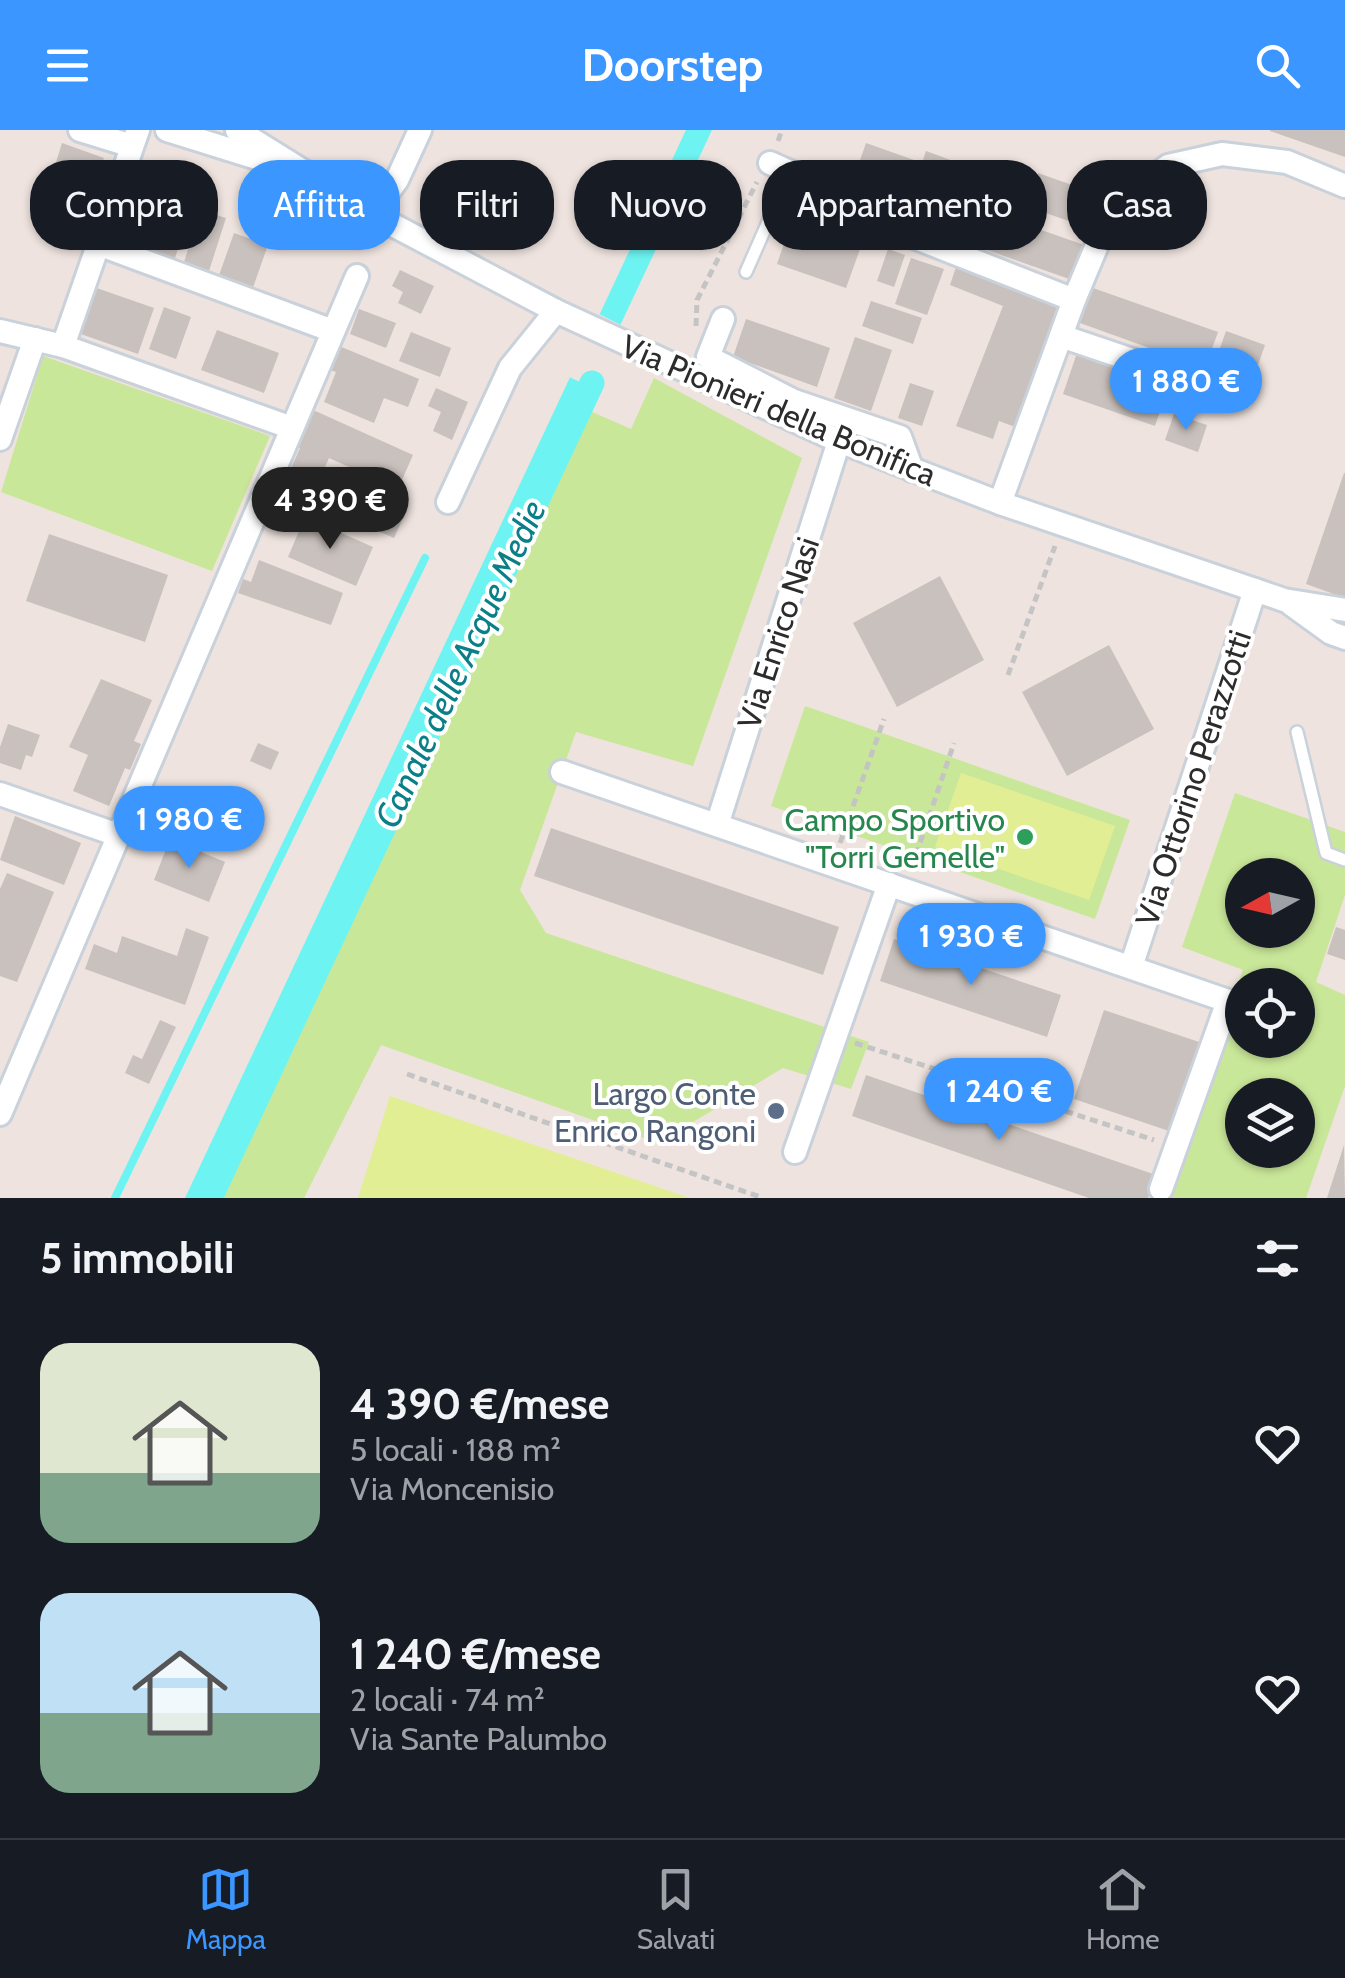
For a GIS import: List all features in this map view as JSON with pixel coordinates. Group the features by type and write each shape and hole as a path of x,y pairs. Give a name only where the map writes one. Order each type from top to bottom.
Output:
{"street":[{"path":"80,130 135,138"},
{"name":"Via Pionieri della Bonifica","path":"167,130 264,160"},
{"name":"Via Pionieri della Bonifica","path":"237,130 281,160"},
{"path":"400,173 420,130"},
{"path":"1000,503 1074,300 1100,238 1126,196 1168,166 1222,154 1287,162 1345,186"},
{"name":"Via Pionieri della Bonifica","path":"400,229 668,365 839,441 1000,503 1284,600 1345,610"},
{"path":"63,346 96,250"},
{"path":"114,250 333,332"},
{"path":"947,250 1074,300"},
{"path":"0,1114 357,276"},
{"path":"448,502 510,368 556,311"},
{"path":"724,319 708,356 794,401 900,438 912,470"},
{"path":"0,331 63,346 292,428"},
{"path":"1061,336 1194,380"},
{"path":"0,439 36,339"},
{"name":"Via Enrico Nasi","path":"718,825 839,441"},
{"name":"Via Ottorino Perazzotti","path":"1131,966 1255,590"},
{"name":"Via Pionieri della Bonifica","path":"1284,600 1331,633 1345,638"},
{"path":"562,772 1228,1001 1161,1189"},
{"path":"0,794 118,835"},
{"path":"795,1152 835,1037 897,886"}],"lane":[{"path":"746,272 762,223"},
{"path":"1298,732 1326,853 1345,860"}],"path":[{"path":"780,160 782,130"},
{"path":"708,356 694,317 697,300 750,194 762,183"},
{"path":"1008,674 1063,524"},
{"path":"832,864 884,719"},
{"path":"897,886 954,742"},
{"path":"835,1037 1176,1147"},
{"path":"407,1074 763,1198"}],"green space":[{"path":"43,356 270,436 212,571 1,492"},
{"path":"654,378 802,458 693,766 576,732 520,890 546,933 869,1042 851,1089 783,1068 658,1143 381,1045 304,1198 210,1198 581,407 631,429"},
{"path":"805,706 1130,820 1095,919 771,806"},
{"name":"Campo Sportivo \"Torri Gemelle\"","path":"961,773 1115,826 1089,900 935,847"},
{"path":"1235,793 1345,832 1345,895 1316,982 1345,995 1345,1086 1306,1198 1162,1198 1225,1021 1225,1058 1315,1058 1315,968 1238,968 1182,947"},
{"path":"390,1096 690,1198 358,1198"}],"water":[{"path":"686,130 712,130 698,160 672,160"},
{"path":"630,250 656,250 210,1198 185,1198"}],"pier":[{"path":"595,312 625,327 595,389 565,375"}],"building":[{"path":"1345,130 1345,157 1270,131"},
{"path":"62,143 104,158 103,160 57,160"},
{"path":"866,143 914,160 860,160"},
{"path":"926,151 951,160 923,160"},
{"path":"1047,176 1067,183 1067,220 1047,213"},
{"path":"218,215 226,218 218,243"},
{"path":"1047,232 1067,239 1067,250 1082,250 1072,280 987,250 1047,250"},
{"path":"234,233 238,234 238,250 266,250 251,293 217,281"},
{"path":"152,250 178,250 175,258"},
{"path":"188,250 216,250 208,274 183,265"},
{"path":"782,250 860,250 846,288 777,264"},
{"path":"888,250 905,255 894,287 877,281"},
{"path":"911,258 944,269 927,315 895,304"},
{"path":"958,261 1059,302 1015,427 999,421 993,439 956,426 1003,306 950,285"},
{"path":"400,270 434,286 421,314 398,303 403,292 392,286"},
{"path":"91,286 154,308 138,354 75,332"},
{"path":"1093,288 1218,332 1205,368 1080,323"},
{"path":"871,301 922,318 913,344 862,326"},
{"path":"164,307 191,317 176,359 149,349"},
{"path":"359,309 396,323 386,348 350,334"},
{"path":"746,319 830,348 817,387 733,357"},
{"path":"217,330 279,353 264,393 201,370"},
{"path":"1226,331 1265,345 1247,396 1208,382"},
{"path":"411,332 451,348 440,377 399,361"},
{"path":"855,337 892,350 871,411 834,398"},
{"path":"339,346 419,379 408,407 384,398 374,423 324,402 336,372 330,370"},
{"path":"1077,353 1169,385 1155,426 1063,394"},
{"path":"910,383 934,391 922,426 898,418"},
{"path":"436,388 468,402 452,440 433,431 441,412 428,406"},
{"path":"311,409 413,455 390,507 405,514 394,538 330,510 349,467 329,458 314,492 286,480"},
{"path":"1174,414 1207,425 1198,452 1165,440"},
{"path":"1345,473 1345,598 1306,584"},
{"path":"305,517 373,547 356,586 288,557"},
{"path":"49,534 168,575 145,642 26,601"},
{"path":"259,560 343,593 331,625 238,593 243,579 251,582"},
{"path":"940,576 984,660 897,707 853,623"},
{"path":"1109,645 1154,729 1067,776 1022,692"},
{"path":"101,679 152,700 134,741 141,744 130,770 125,768 109,806 73,791 88,755 69,747"},
{"path":"8,724 40,735 32,757 26,755 21,770 0,763 0,747"},
{"path":"258,743 279,752 271,770 250,761"},
{"path":"15,816 81,843 64,885 0,860"},
{"path":"551,828 839,927 823,975 534,876"},
{"path":"170,839 225,862 209,902 154,880"},
{"path":"7,873 54,892 17,982 0,976 0,889"},
{"path":"1336,927 1345,930 1345,960 1327,954"},
{"path":"186,928 209,937 185,1005 85,969 94,944 117,953 122,936 177,956"},
{"path":"894,939 1061,995 1047,1037 880,981"},
{"path":"1104,1010 1202,1043 1172,1132 1074,1099"},
{"path":"160,1020 176,1027 149,1084 125,1073 133,1055 142,1059"},
{"path":"866,1075 1156,1175 1148,1198 1089,1198 852,1116"},
{"path":"1344,1145 1345,1198 1327,1198"}],"waterway":[{"name":"Canale delle Acque Medie","path":"210,1198 592,383"},
{"path":"115,1198 425,558"}],"place":[{"name":"Campo Sportivo \"Torri Gemelle\"","path":"1025,837"},
{"name":"Largo Conte Enrico Rangoni","path":"776,1111"}]}
